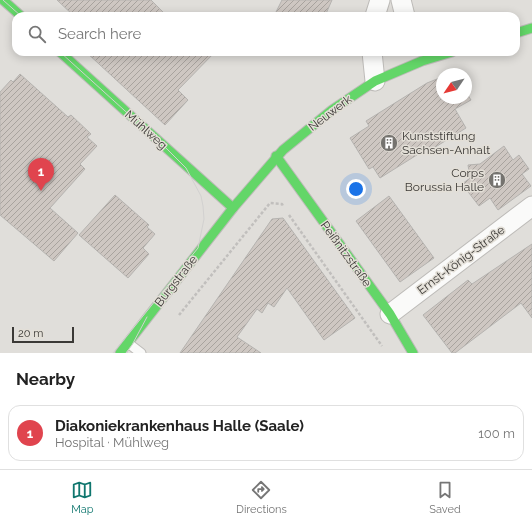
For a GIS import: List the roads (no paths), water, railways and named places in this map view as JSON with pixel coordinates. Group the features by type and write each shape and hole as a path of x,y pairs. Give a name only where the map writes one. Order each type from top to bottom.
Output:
{"street":[{"path":"3,0 16,12"},
{"path":"376,12 380,0"},
{"path":"401,0 403,12"},
{"path":"520,32 532,28"},
{"name":"Mühlweg","path":"64,56 232,208"},
{"path":"372,56 375,81"},
{"name":"Neuwerk","path":"232,208 276,156 332,110 375,81 420,56"},
{"name":"Peißnitzstraße","path":"276,156 390,314 413,353"},
{"name":"Ernst-König-Straße","path":"390,314 532,206"},
{"name":"Burgstraße","path":"120,353 232,208"}],"lane":[{"path":"128,343 141,353"}],"tram line":[{"path":"3,0 16,12"},
{"path":"64,56 186,168 201,196 203,206 204,219 198,248 113,353"},
{"path":"126,353 147,317"}],"place":[{"name":"Kunststiftung Sachsen-Anhalt","path":"389,143"},
{"name":"Corps Borussia Halle","path":"497,180"},
{"name":"Diakoniekrankenhaus Halle (Saale)","path":"41,191"}]}
